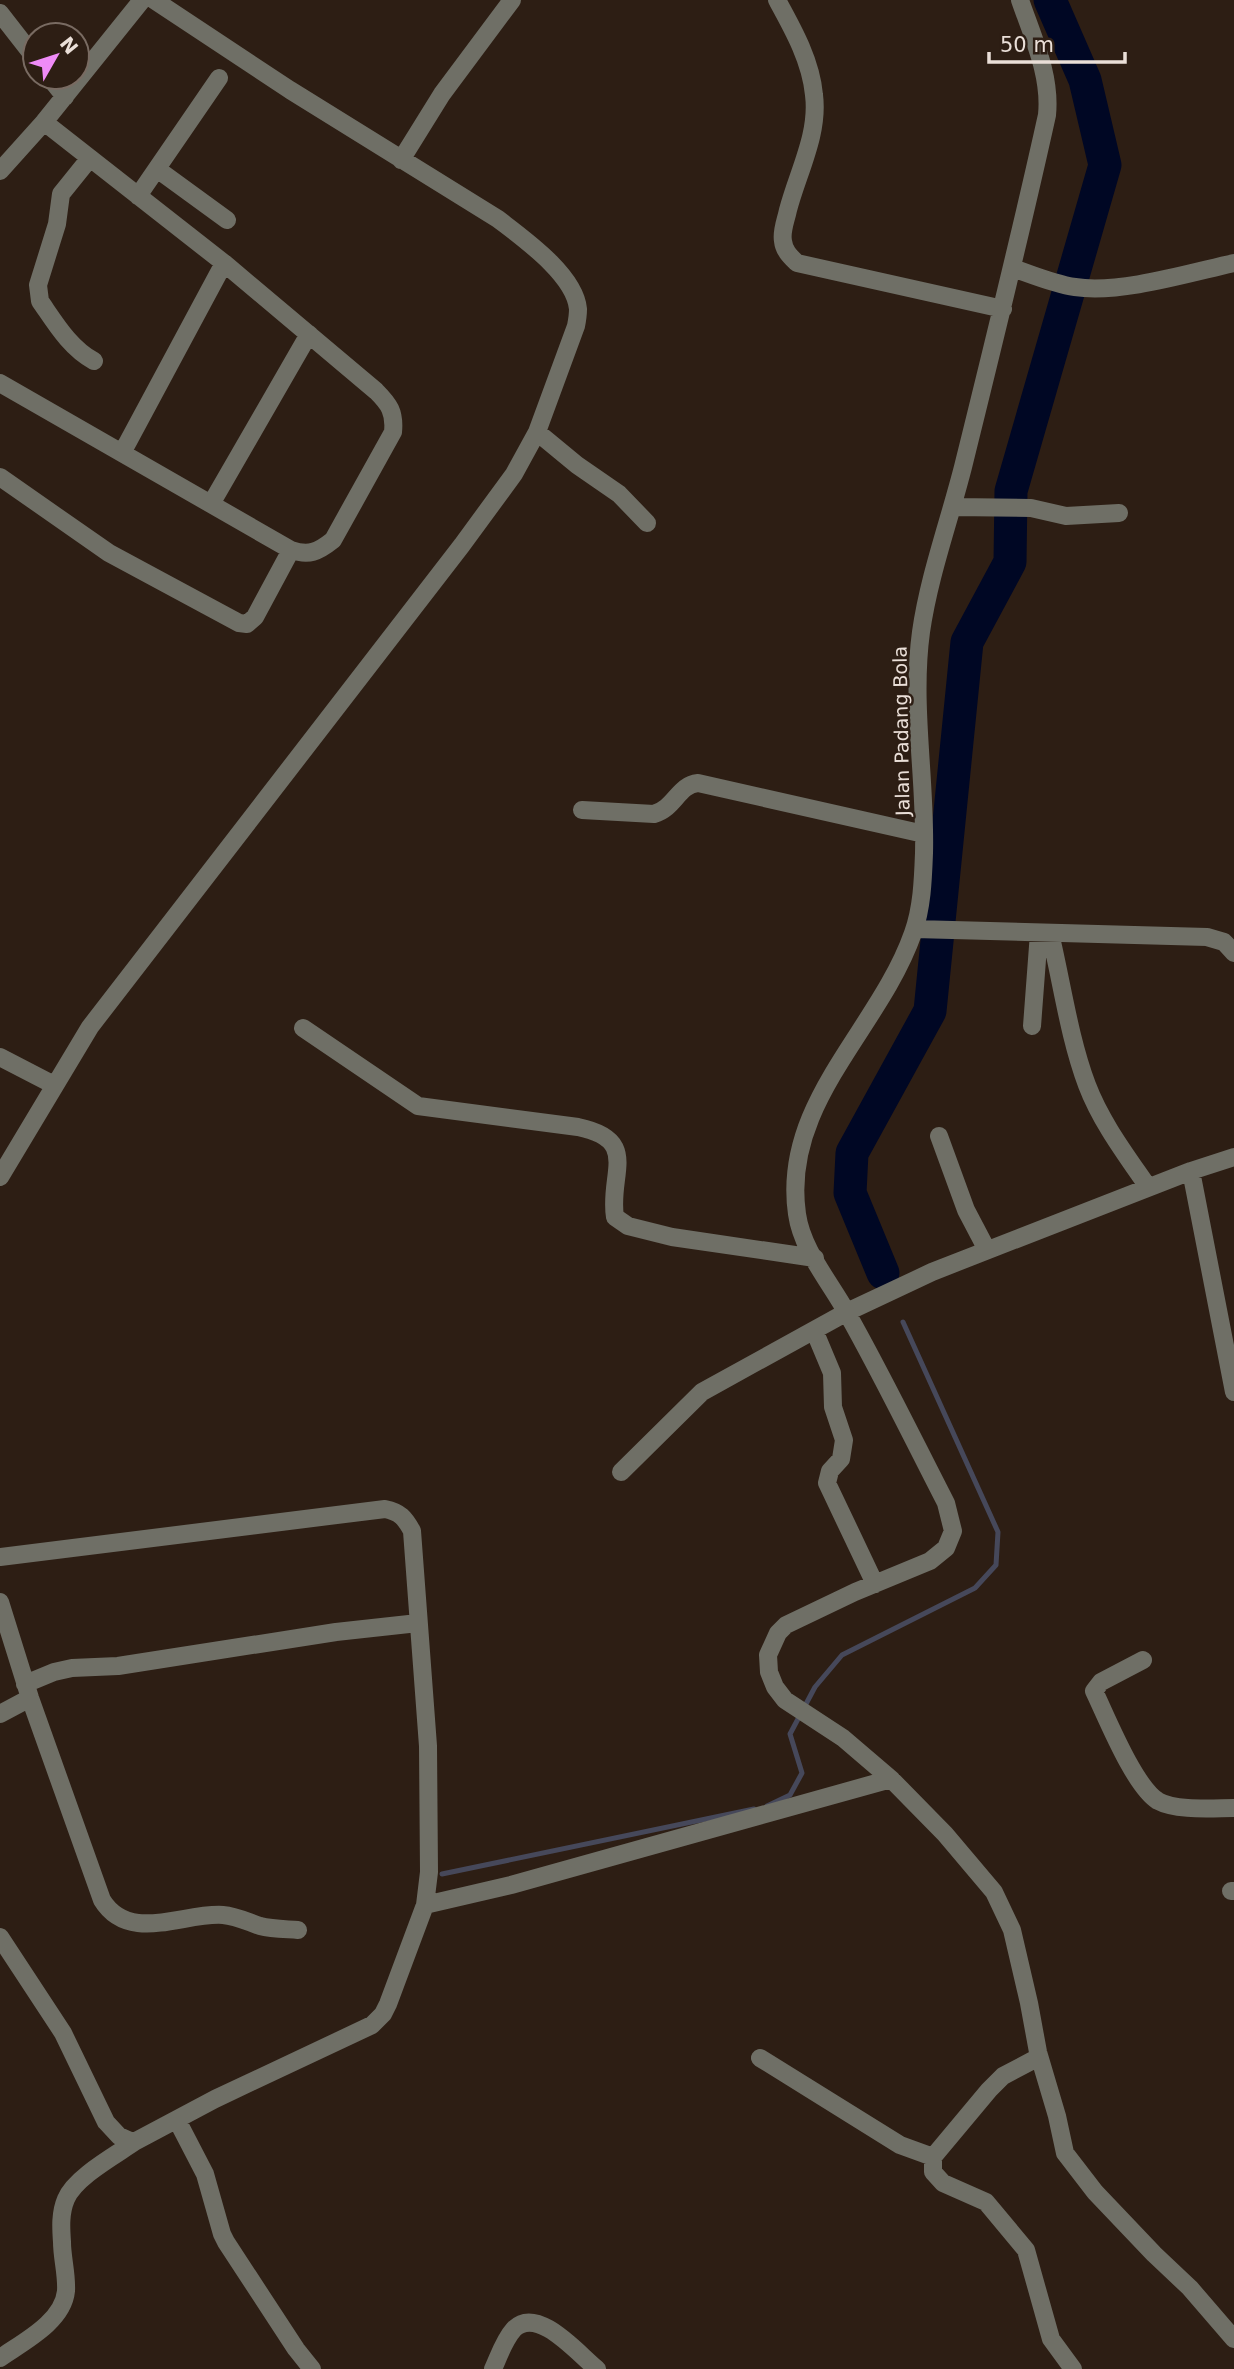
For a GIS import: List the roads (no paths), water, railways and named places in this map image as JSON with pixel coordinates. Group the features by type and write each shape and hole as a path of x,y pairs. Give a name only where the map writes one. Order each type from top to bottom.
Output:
{"street":[{"path":"0,172 65,97 142,0"},
{"path":"0,1177 90,1027 514,474 537,432 576,326 578,309 566,281 548,261 498,219 290,90 154,0"},
{"path":"401,160 442,94 512,0"},
{"path":"777,0 802,49 815,96 808,148 783,227 783,242 787,253 797,263 1003,309"},
{"name":"Jalan Padang Bola","path":"875,1584 930,1561 946,1548 953,1531 946,1503 847,1312 803,1237 797,1217 795,1184 802,1142 816,1103 904,958 915,929 923,886 924,834 918,678 921,635 927,599 1013,268 1047,115 1049,93 1045,75 1020,0"},
{"path":"0,13 21,40"},
{"path":"138,196 219,78"},
{"path":"60,91 65,97"},
{"path":"0,383 291,550 309,554 321,550 332,540 393,432 394,418 390,405 376,391 224,263 44,122"},
{"path":"90,158 61,194 57,225 38,285 38,294 40,301 68,340 78,351 94,361"},
{"path":"157,169 227,220"},
{"path":"122,453 224,263"},
{"path":"1013,268 1076,288 1099,288 1234,263"},
{"path":"211,504 309,334"},
{"path":"537,432 577,465 620,494 647,523"},
{"path":"0,477 109,553 239,623 247,624 255,617 291,550"},
{"path":"953,507 1031,508 1059,515 1119,513"},
{"path":"582,810 654,814 664,811 686,786 698,783 924,834"},
{"path":"915,929 1207,937 1232,945"},
{"path":"1032,1026 1045,933"},
{"path":"1045,933 1087,1085 1116,1139 1148,1187"},
{"path":"303,1028 418,1106 578,1127 604,1135 615,1147 618,1158 615,1217 628,1226 672,1237 815,1258"},
{"path":"0,1057 54,1085"},
{"path":"939,1136 966,1210 987,1250"},
{"path":"621,1472 702,1392 847,1312 932,1272 1148,1187 1234,1157"},
{"path":"1191,1171 1234,1392"},
{"path":"814,1330 832,1373 833,1407 844,1440 841,1460 830,1471 827,1483 875,1584 800,1617 778,1633 768,1656 769,1672 775,1687 786,1700 843,1738 891,1779 953,1842 994,1892 1012,1930 1039,2057 1057,2116 1062,2146 1071,2162 1118,2217 1190,2288 1234,2339"},
{"path":"0,1557 385,1509 397,1511 412,1531 428,1746 429,1858 425,1905 388,2004 379,2019 372,2025 136,2141 73,2188 66,2198 61,2220 64,2301 51,2321 0,2358"},
{"path":"0,1602 28,1691 108,1911 124,1920 157,1923 228,1915 268,1928 298,1930"},
{"path":"0,1714 54,1672 72,1668 118,1666 336,1632 418,1623"},
{"path":"1143,1660 1101,1682 1094,1691 1135,1775 1158,1801 1184,1807 1234,1808"},
{"path":"425,1905 511,1885 891,1779"},
{"path":"0,1937 63,2034 80,2064 106,2122 119,2136 136,2141"},
{"path":"1039,2057 1003,2076 933,2157 933,2172 943,2183 986,2202 1026,2250 1051,2339 1073,2369"},
{"path":"760,2058 900,2145 933,2157"},
{"path":"177,2120 205,2174 226,2242 312,2369"},
{"path":"493,2369 511,2334 516,2327 524,2323 544,2326 597,2369"}],"waterway":[{"path":"883,1273 850,1193 852,1153 930,1011 967,642 1010,562 1011,491 1105,165 1085,80 1050,0"},
{"path":"767,1806 790,1795 802,1773 790,1734 815,1687 842,1655 975,1588 996,1565 998,1532 903,1322"},
{"path":"442,1874 754,1809"}]}
